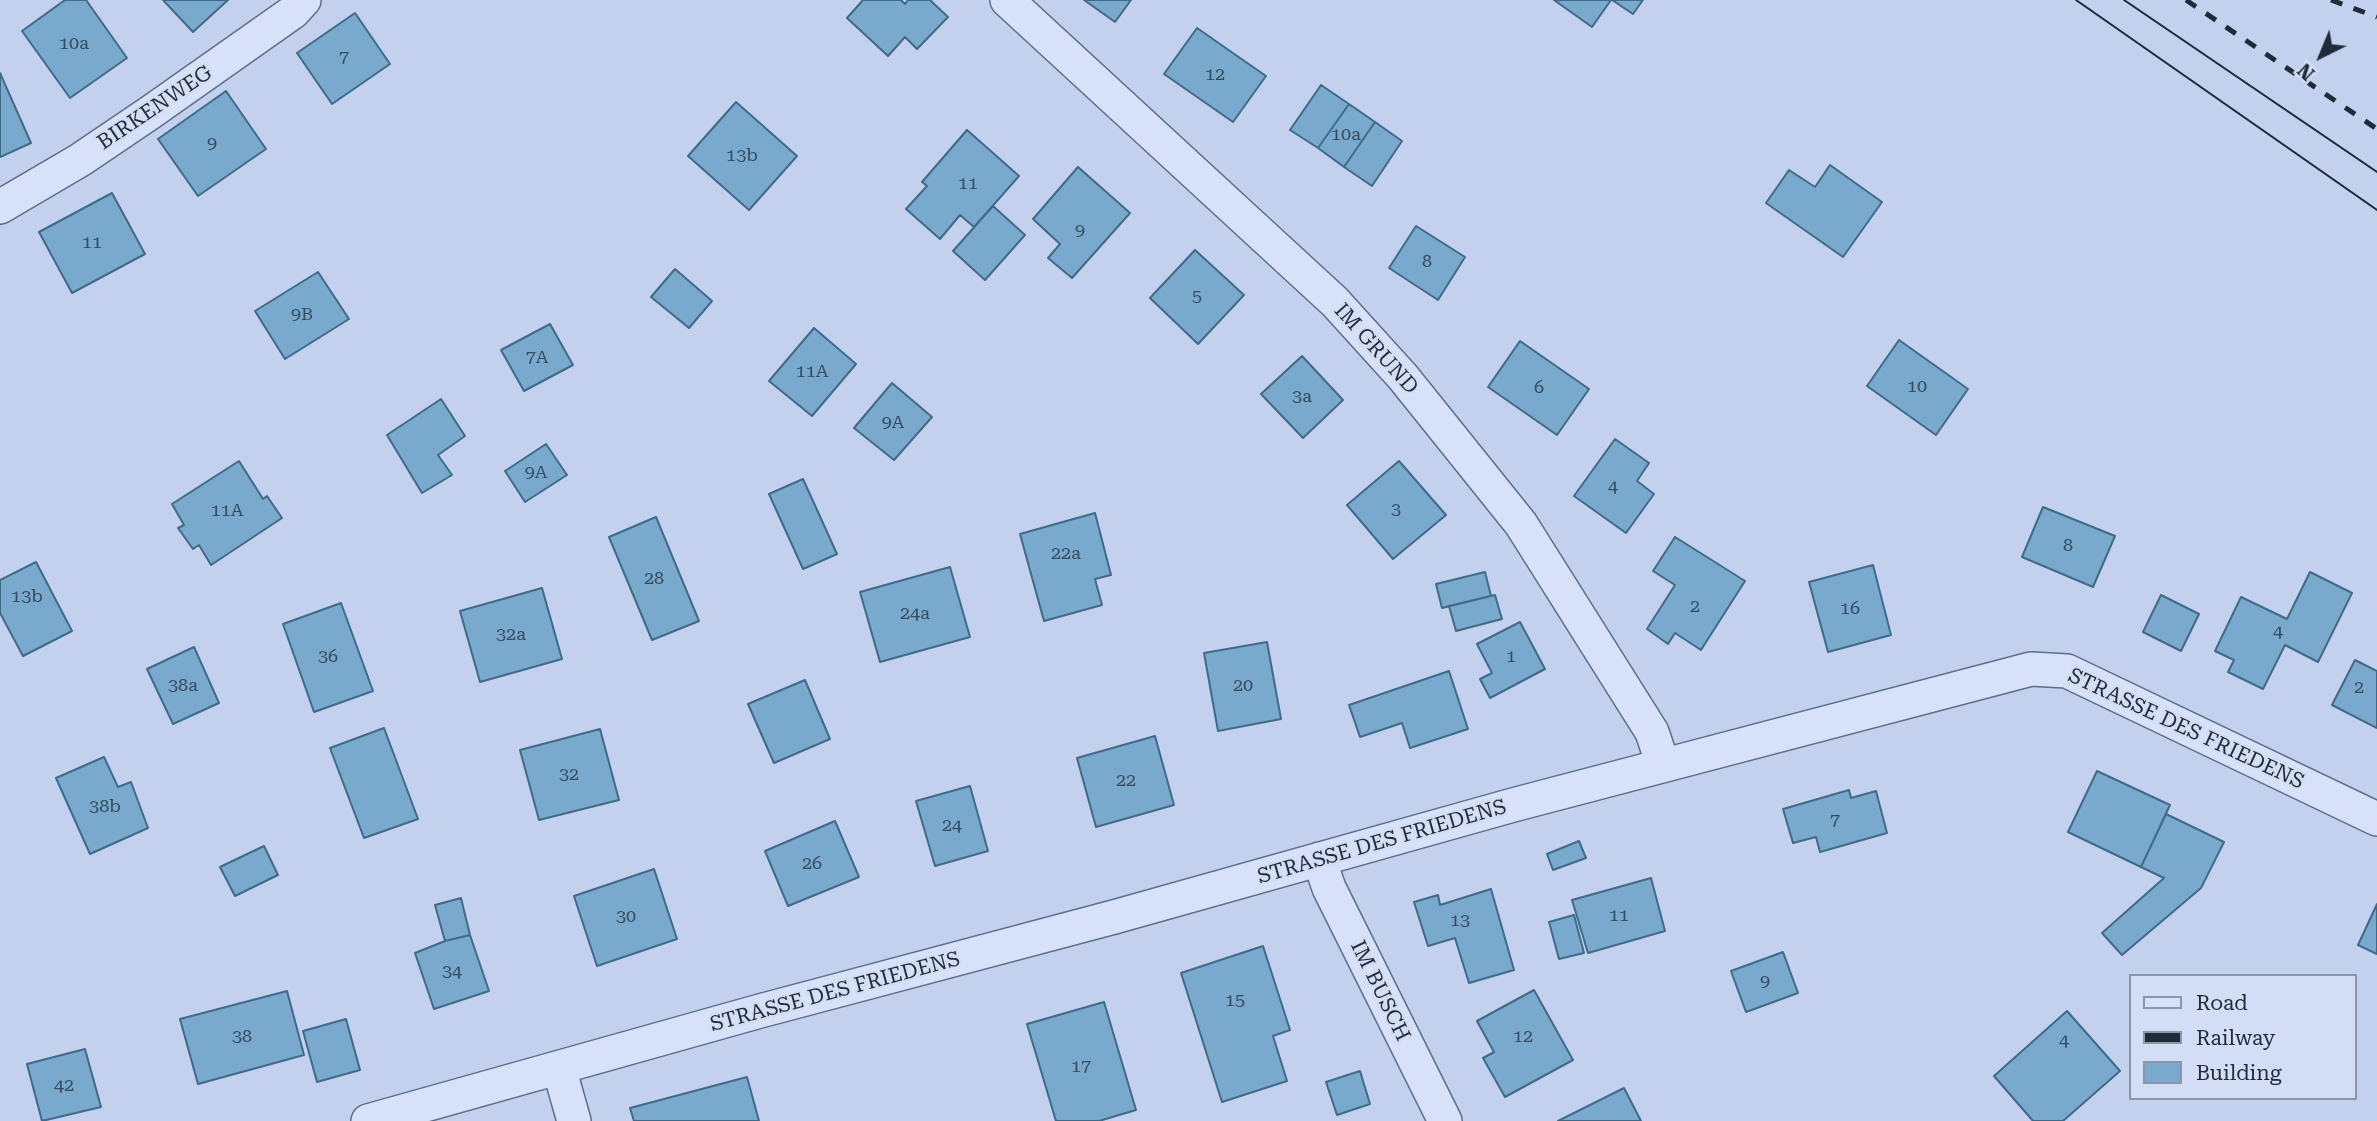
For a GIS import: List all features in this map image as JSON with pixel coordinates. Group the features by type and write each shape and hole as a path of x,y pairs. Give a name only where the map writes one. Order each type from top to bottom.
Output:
{"street":[{"name":"BIRKENWEG","path":"0,207 80,160 151,112 293,12 304,0"},
{"name":"IM GRUND","path":"1007,0 1335,302 1403,377 1521,524 1652,732 1663,765"},
{"name":"STRASSE DES FRIEDENS","path":"368,1121 760,1011 1663,765 2031,669 2067,671 2377,819"},
{"name":"IM BUSCH","path":"1319,859 1329,888 1445,1121"},
{"path":"559,1068 574,1121"}],"building":[{"path":"65,0 86,0 127,58 70,98 22,31"},
{"path":"163,0 228,0 193,32"},
{"path":"863,0 901,0 905,4 908,0 930,0 948,17 917,49 905,37 888,56 847,18"},
{"path":"1084,0 1131,0 1115,22"},
{"path":"1554,0 1611,0 1592,27"},
{"path":"1612,0 1643,0 1633,14"},
{"path":"355,13 390,64 332,104 297,53"},
{"path":"1197,28 1266,76 1233,122 1164,74"},
{"path":"0,73 31,143 0,157"},
{"path":"1321,85 1349,104 1318,148 1290,130"},
{"path":"226,91 266,149 198,196 158,139"},
{"path":"736,102 797,156 749,210 688,156"},
{"path":"1349,104 1375,122 1344,167 1318,148"},
{"path":"1375,122 1402,141 1372,186 1344,167"},
{"path":"967,130 1019,176 974,227 960,215 940,239 906,209 927,186 922,182"},
{"path":"1830,165 1882,202 1843,257 1766,203 1789,170 1815,187"},
{"path":"1078,167 1130,213 1072,278 1048,258 1060,244 1033,219"},
{"path":"112,193 145,254 72,293 39,232"},
{"path":"993,206 1025,235 985,280 953,251"},
{"path":"1416,226 1465,257 1438,300 1389,268"},
{"path":"1195,250 1244,295 1198,344 1150,298"},
{"path":"675,269 712,301 689,328 651,297"},
{"path":"318,272 349,319 285,359 255,311"},
{"path":"550,324 573,365 524,391 501,350"},
{"path":"814,328 856,364 812,416 769,381"},
{"path":"1899,340 1968,389 1936,435 1867,386"},
{"path":"1520,341 1589,389 1557,435 1488,387"},
{"path":"1302,356 1343,400 1303,438 1261,394"},
{"path":"892,383 932,417 894,460 854,428"},
{"path":"441,399 465,436 438,455 452,475 422,493 387,435"},
{"path":"1615,439 1649,463 1637,481 1654,494 1626,533 1574,496"},
{"path":"546,444 567,475 525,502 505,471"},
{"path":"239,461 263,499 267,496 282,518 211,565 199,545 193,549 178,528 184,525 172,504"},
{"path":"1399,461 1446,515 1393,559 1347,505"},
{"path":"803,479 837,554 803,569 769,494"},
{"path":"2043,507 2115,536 2093,587 2022,557"},
{"path":"1095,513 1111,575 1095,579 1102,605 1044,621 1020,534"},
{"path":"656,517 699,621 652,640 609,537"},
{"path":"1675,537 1745,581 1701,650 1675,633 1668,644 1647,629 1675,585 1653,571"},
{"path":"36,562 72,631 23,656 0,613 0,580"},
{"path":"1873,565 1891,635 1828,652 1809,582"},
{"path":"950,567 970,637 880,662 860,592"},
{"path":"1485,572 1491,596 1442,608 1436,584"},
{"path":"2310,572 2352,593 2318,662 2285,645 2263,689 2228,672 2234,660 2215,651 2241,597 2287,619"},
{"path":"542,588 562,659 480,682 460,611"},
{"path":"1495,595 1502,619 1456,631 1449,606"},
{"path":"2161,595 2199,614 2181,651 2143,632"},
{"path":"341,603 373,691 314,712 283,624"},
{"path":"1520,622 1545,669 1490,698 1480,679 1492,673 1477,644"},
{"path":"1267,642 1281,719 1218,731 1204,653"},
{"path":"194,647 219,703 173,724 147,669"},
{"path":"2355,660 2377,671 2377,728 2332,705"},
{"path":"1449,671 1468,729 1410,748 1402,723 1360,737 1349,705"},
{"path":"805,680 830,739 774,763 748,704"},
{"path":"384,728 418,819 364,838 330,748"},
{"path":"600,729 619,800 539,820 520,750"},
{"path":"1155,736 1174,805 1096,827 1077,758"},
{"path":"104,757 118,787 131,782 148,828 90,854 56,778"},
{"path":"2097,771 2170,805 2141,867 2068,832"},
{"path":"970,786 988,851 935,866 916,801"},
{"path":"1849,790 1851,798 1876,791 1887,833 1820,852 1816,837 1793,843 1783,809"},
{"path":"2166,814 2224,842 2201,888 2122,955 2102,933 2164,878 2141,867"},
{"path":"835,821 859,877 788,906 765,851"},
{"path":"1579,841 1586,858 1553,870 1547,854"},
{"path":"264,846 278,875 235,896 220,867"},
{"path":"654,869 677,939 597,966 574,896"},
{"path":"1651,878 1665,931 1588,953 1572,900"},
{"path":"1491,889 1514,970 1469,983 1455,938 1428,946 1414,902 1438,895 1440,905"},
{"path":"461,898 470,935 445,941 435,905"},
{"path":"2377,904 2377,954 2358,945"},
{"path":"1574,915 1584,953 1559,959 1549,922"},
{"path":"470,935 489,991 434,1009 415,953"},
{"path":"1263,946 1290,1030 1273,1036 1287,1081 1222,1102 1181,973"},
{"path":"1783,952 1798,993 1746,1012 1731,971"},
{"path":"1534,990 1573,1060 1505,1097 1483,1058 1494,1052 1477,1021"},
{"path":"287,991 304,1055 198,1084 180,1019"},
{"path":"1104,1002 1136,1110 1099,1121 1056,1121 1027,1024"},
{"path":"2067,1011 2120,1071 2063,1121 2033,1121 1994,1076"},
{"path":"346,1019 360,1070 317,1082 303,1031"},
{"path":"85,1049 101,1107 42,1121 27,1064"},
{"path":"1360,1071 1370,1104 1337,1115 1326,1082"},
{"path":"747,1077 759,1121 634,1121 630,1108"},
{"path":"1624,1088 1641,1121 1558,1121"}],"tram line":[{"path":"2076,0 2377,210"},
{"path":"2124,0 2377,172"}],"railway":[{"path":"2186,0 2377,129"},
{"path":"2331,0 2377,17"}]}
